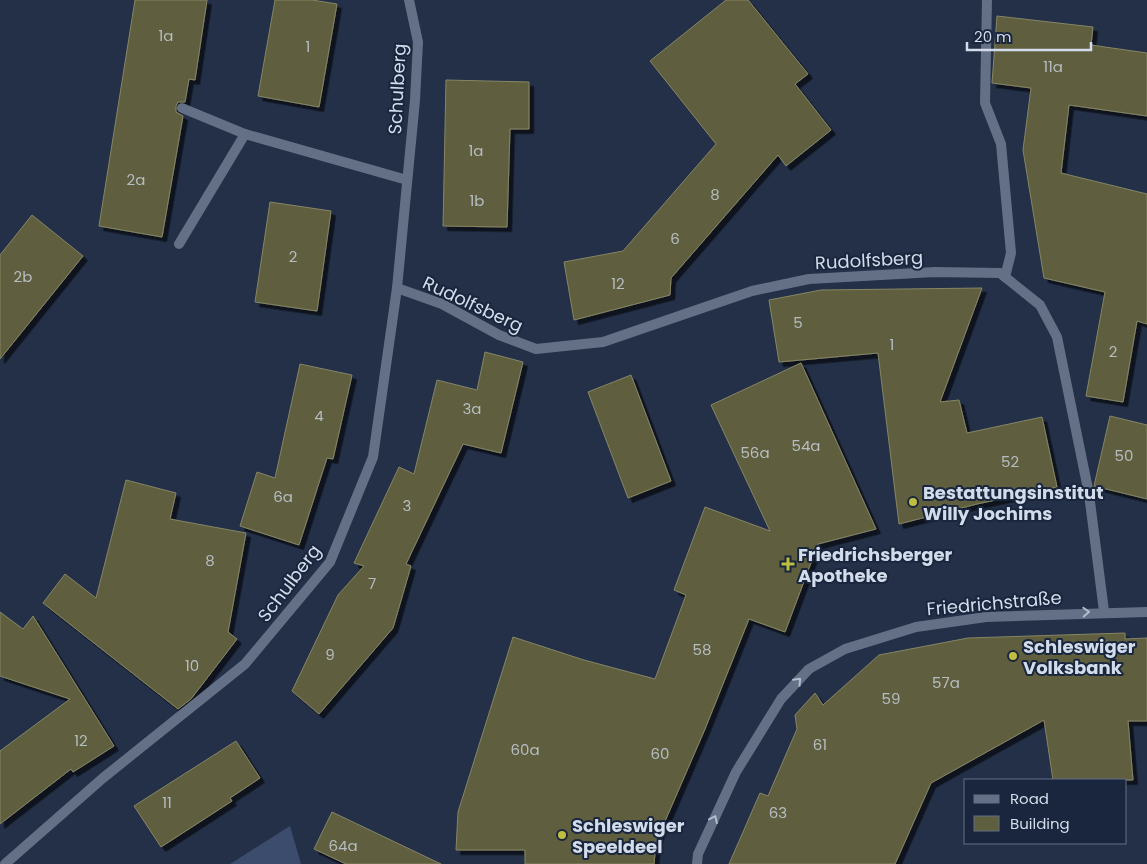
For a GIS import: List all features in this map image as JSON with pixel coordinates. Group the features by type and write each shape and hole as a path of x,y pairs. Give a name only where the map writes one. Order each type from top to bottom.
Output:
{"street":[{"name":"Schulberg","path":"5,864 104,778 245,664 330,562 373,457 396,288 416,100 418,42 409,0"},
{"path":"987,0 985,103 1001,144 1011,253 1005,277"},
{"path":"182,108 245,134 407,180"},
{"path":"179,244 245,134"},
{"name":"Rudolfsberg","path":"396,288 442,304 499,335 536,350 603,342 752,291 809,279 935,272 1000,273 1040,305 1057,337 1089,494 1104,611"},
{"name":"Friedrichstraße","path":"697,864 698,854 736,772 781,699 808,669 845,649 916,627 986,617 1104,611 1147,612"}],"shaded area":[{"path":"290,826 301,864 230,864"}],"building":[{"path":"135,0 207,0 195,80 189,79 185,102 178,102 176,106 176,112 183,116 162,237 99,226"},
{"path":"275,0 312,0 337,4 319,107 258,96"},
{"path":"726,0 748,0 808,74 795,84 831,130 786,166 778,155 671,278 670,295 574,320 564,262 623,251 716,144 650,61"},
{"path":"997,16 1093,27 1091,45 1147,53 1147,116 1069,105 1061,173 1147,194 1147,324 1137,321 1123,402 1086,396 1105,292 1044,278 1023,150 1031,88 992,83"},
{"path":"446,80 529,82 529,129 510,129 507,227 443,226"},
{"path":"270,202 331,211 317,311 255,302"},
{"path":"32,215 83,256 0,359 0,255"},
{"path":"982,288 940,402 959,400 967,433 1042,417 1057,487 977,504 899,524 878,353 779,362 769,300 821,290"},
{"path":"485,352 523,362 501,453 463,444 406,564 411,566 393,628 319,714 292,691 338,595 364,566 354,563 399,467 414,474 437,380 477,390"},
{"path":"801,363 876,529 818,544 785,632 749,619 705,729 656,842 654,864 525,864 525,850 456,850 458,812 513,637 584,660 655,679 686,595 674,590 705,507 770,531 711,405"},
{"path":"300,364 352,375 333,459 327,458 299,545 240,526 257,472 275,478"},
{"path":"631,375 671,481 628,498 588,392"},
{"path":"1110,416 1147,425 1147,499 1094,486"},
{"path":"126,480 176,493 170,519 246,533 228,632 237,639 191,699 178,709 43,603 65,574 96,598"},
{"path":"0,612 23,629 33,616 114,746 73,772 71,769 0,824 0,751 70,699 0,676"},
{"path":"1125,633 1125,639 1147,638 1147,721 1128,721 1133,780 1053,779 1044,720 931,783 895,864 729,864 760,793 768,796 797,729 795,715 815,693 823,705 879,655 968,638"},
{"path":"236,741 260,778 230,798 232,801 161,847 134,806"},
{"path":"332,812 441,864 346,864 314,849"}],"place":[{"name":"Bestattungsinstitut Willy Jochims","path":"913,502"},
{"name":"Friedrichsberger Apotheke","path":"788,564"},
{"name":"Schleswiger Volksbank","path":"1013,656"},
{"name":"Schleswiger Speeldeel","path":"562,835"}]}
